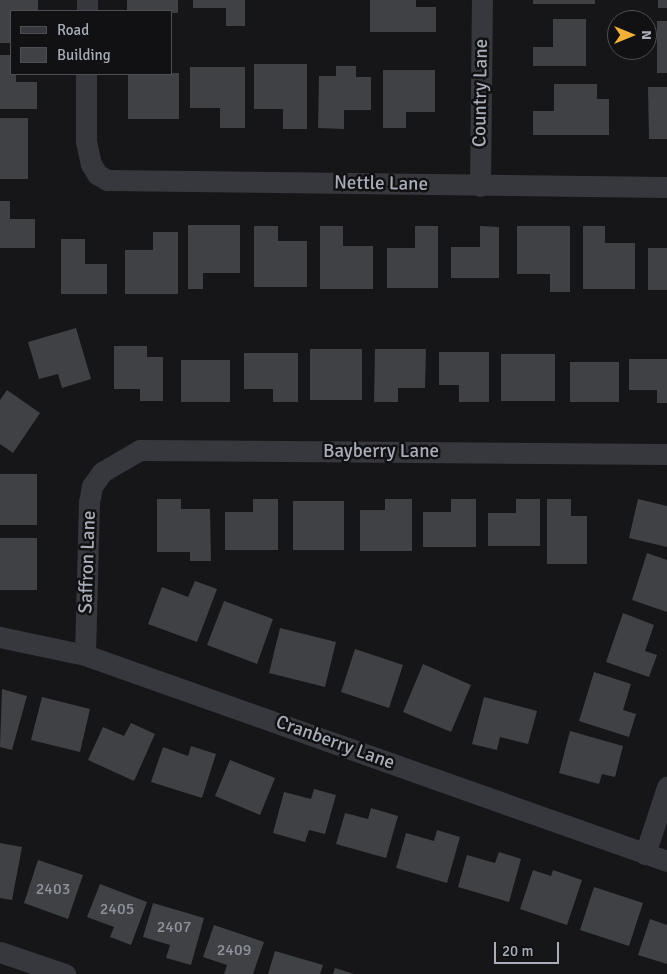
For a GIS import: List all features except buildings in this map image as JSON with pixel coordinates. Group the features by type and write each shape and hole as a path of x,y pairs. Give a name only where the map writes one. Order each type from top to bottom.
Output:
{"street":[{"name":"Country Lane","path":"480,186 482,0"},
{"name":"Nettle Lane","path":"86,75 86,141 97,174 108,180 667,187"},
{"name":"Bayberry Lane","path":"102,472 140,450 667,454"},
{"name":"Saffron Lane","path":"85,654 89,502 92,486 102,472"},
{"name":"Cranberry Lane","path":"0,637 85,654 667,861"},
{"path":"645,854 667,786"},
{"path":"0,952 65,974"}]}
